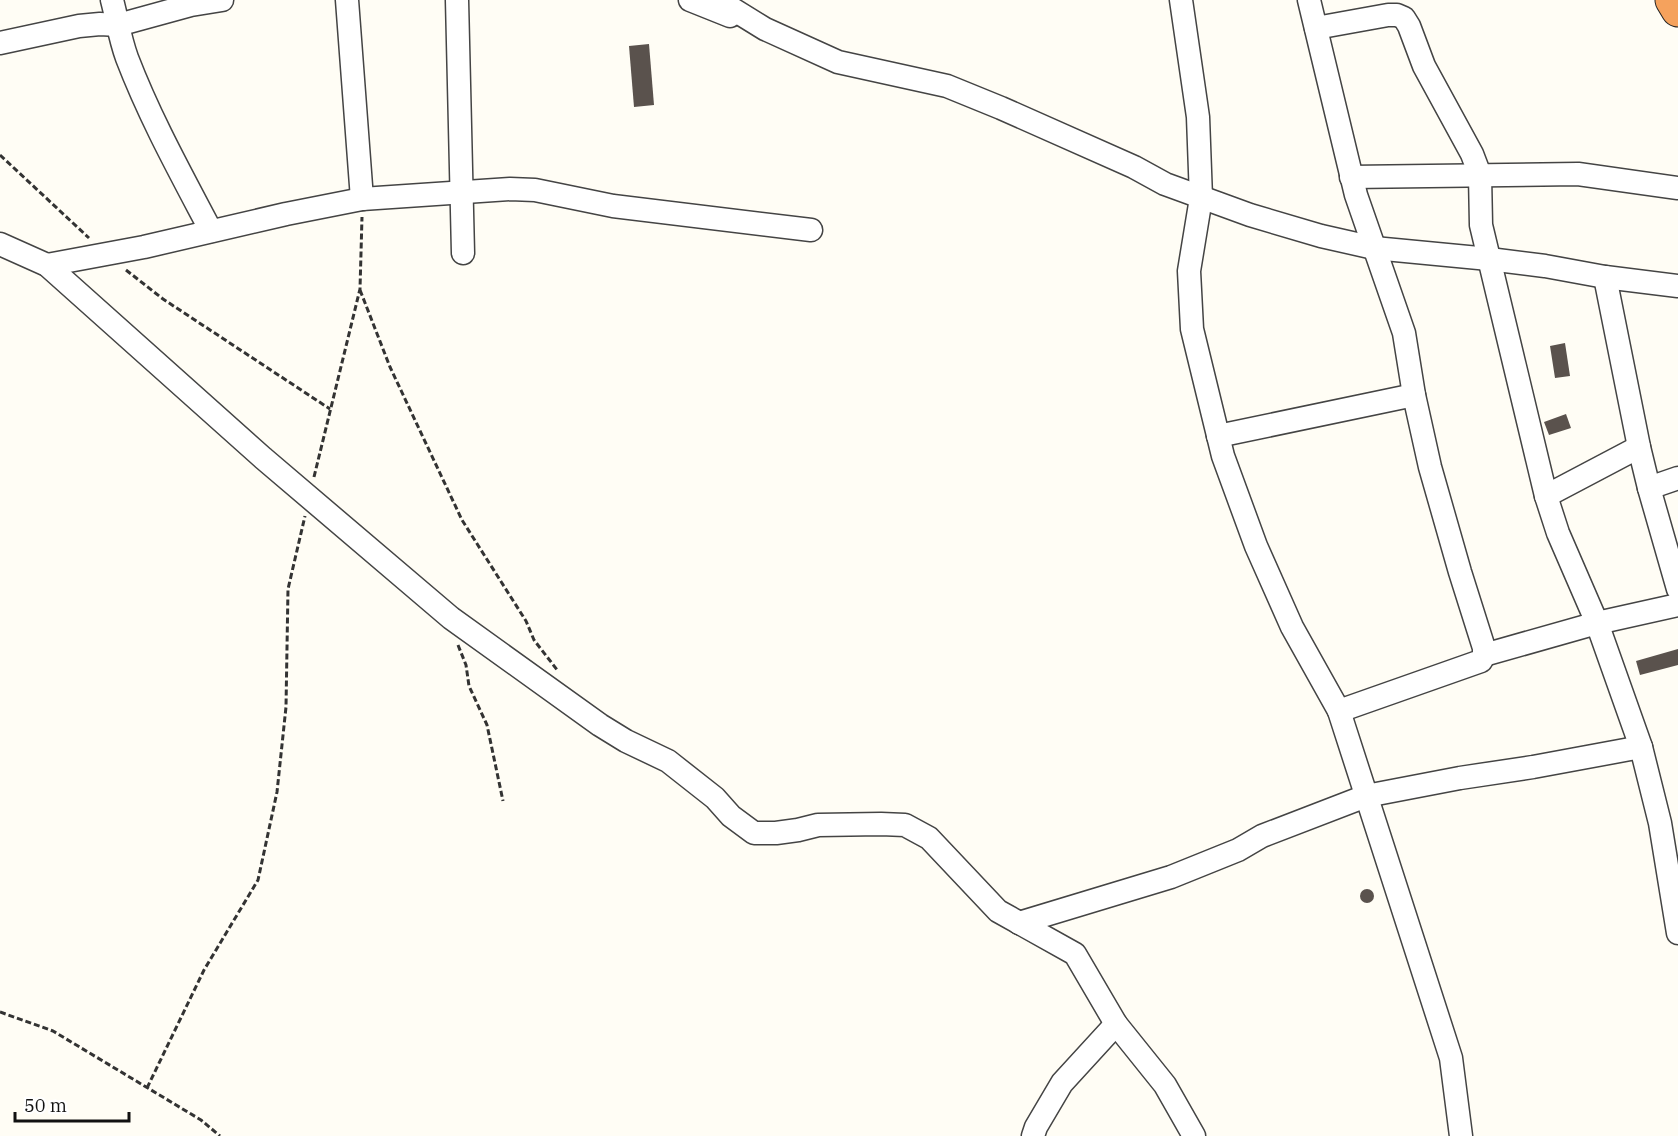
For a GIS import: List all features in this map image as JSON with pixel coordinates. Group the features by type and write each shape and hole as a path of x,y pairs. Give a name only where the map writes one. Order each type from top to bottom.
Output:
{"highway":[{"path":"1672,0 1678,10"}],"street":[{"path":"112,0 126,55 155,123 211,231"},
{"path":"0,43 79,27 100,24 118,25 190,3 222,0"},
{"path":"347,0 362,199"},
{"path":"457,0 463,253"},
{"path":"690,0 765,29 838,62 946,86 1134,167 1164,184 1250,215 1321,236 1374,248 1489,259 1678,286"},
{"path":"718,0 765,29"},
{"path":"1181,0 1198,117 1201,198 1189,271 1192,329 1218,436 1256,546 1292,627 1339,711 1452,1058 1461,1136"},
{"path":"1309,0 1351,177 1404,333 1414,394 1430,467 1460,572 1482,637 1484,655 1480,661 1339,711"},
{"path":"1316,28 1388,15 1404,18 1424,66 1472,154 1480,175 1481,225 1546,496 1558,533 1597,623 1641,747 1660,823 1678,933"},
{"path":"1351,177 1578,174 1678,188"},
{"path":"47,265 144,247 362,199 524,189 613,206 811,230"},
{"path":"0,244 47,265 263,458 451,618 600,724 626,741 668,761 715,798 731,816 754,833 776,833 818,825 905,825 929,838 998,911 1076,954 1116,1024 1165,1085 1194,1136"},
{"path":"1605,277 1639,447 1678,589"},
{"path":"1218,436 1414,394"},
{"path":"1546,496 1639,447"},
{"path":"1649,488 1678,478"},
{"path":"1484,655 1597,623 1678,605"},
{"path":"1019,923 1171,877 1238,850 1262,836 1366,796 1641,747"},
{"path":"1033,1136 1062,1083 1116,1024"}],"path":[{"path":"0,155 107,254 163,299 330,409"},
{"path":"309,496 360,289 362,199"},
{"path":"360,289 390,367 462,520 526,621 534,640 563,677"},
{"path":"147,1088 204,970 258,880 278,792 286,707 288,589 306,512 314,520"},
{"path":"456,643 466,665 469,686 488,725 503,801"},
{"path":"0,1012 53,1031 201,1120 220,1136"}],"building":[{"path":"649,44 654,105 634,107 629,46"},
{"path":"1565,343 1570,376 1555,378 1550,346"},
{"path":"1566,414 1571,428 1549,435 1544,422"},
{"path":"1678,649 1678,665 1640,675 1636,661"},
{"path":"1367,889 1372,891 1374,896 1372,901 1367,903 1362,901 1360,896 1362,891"}]}
